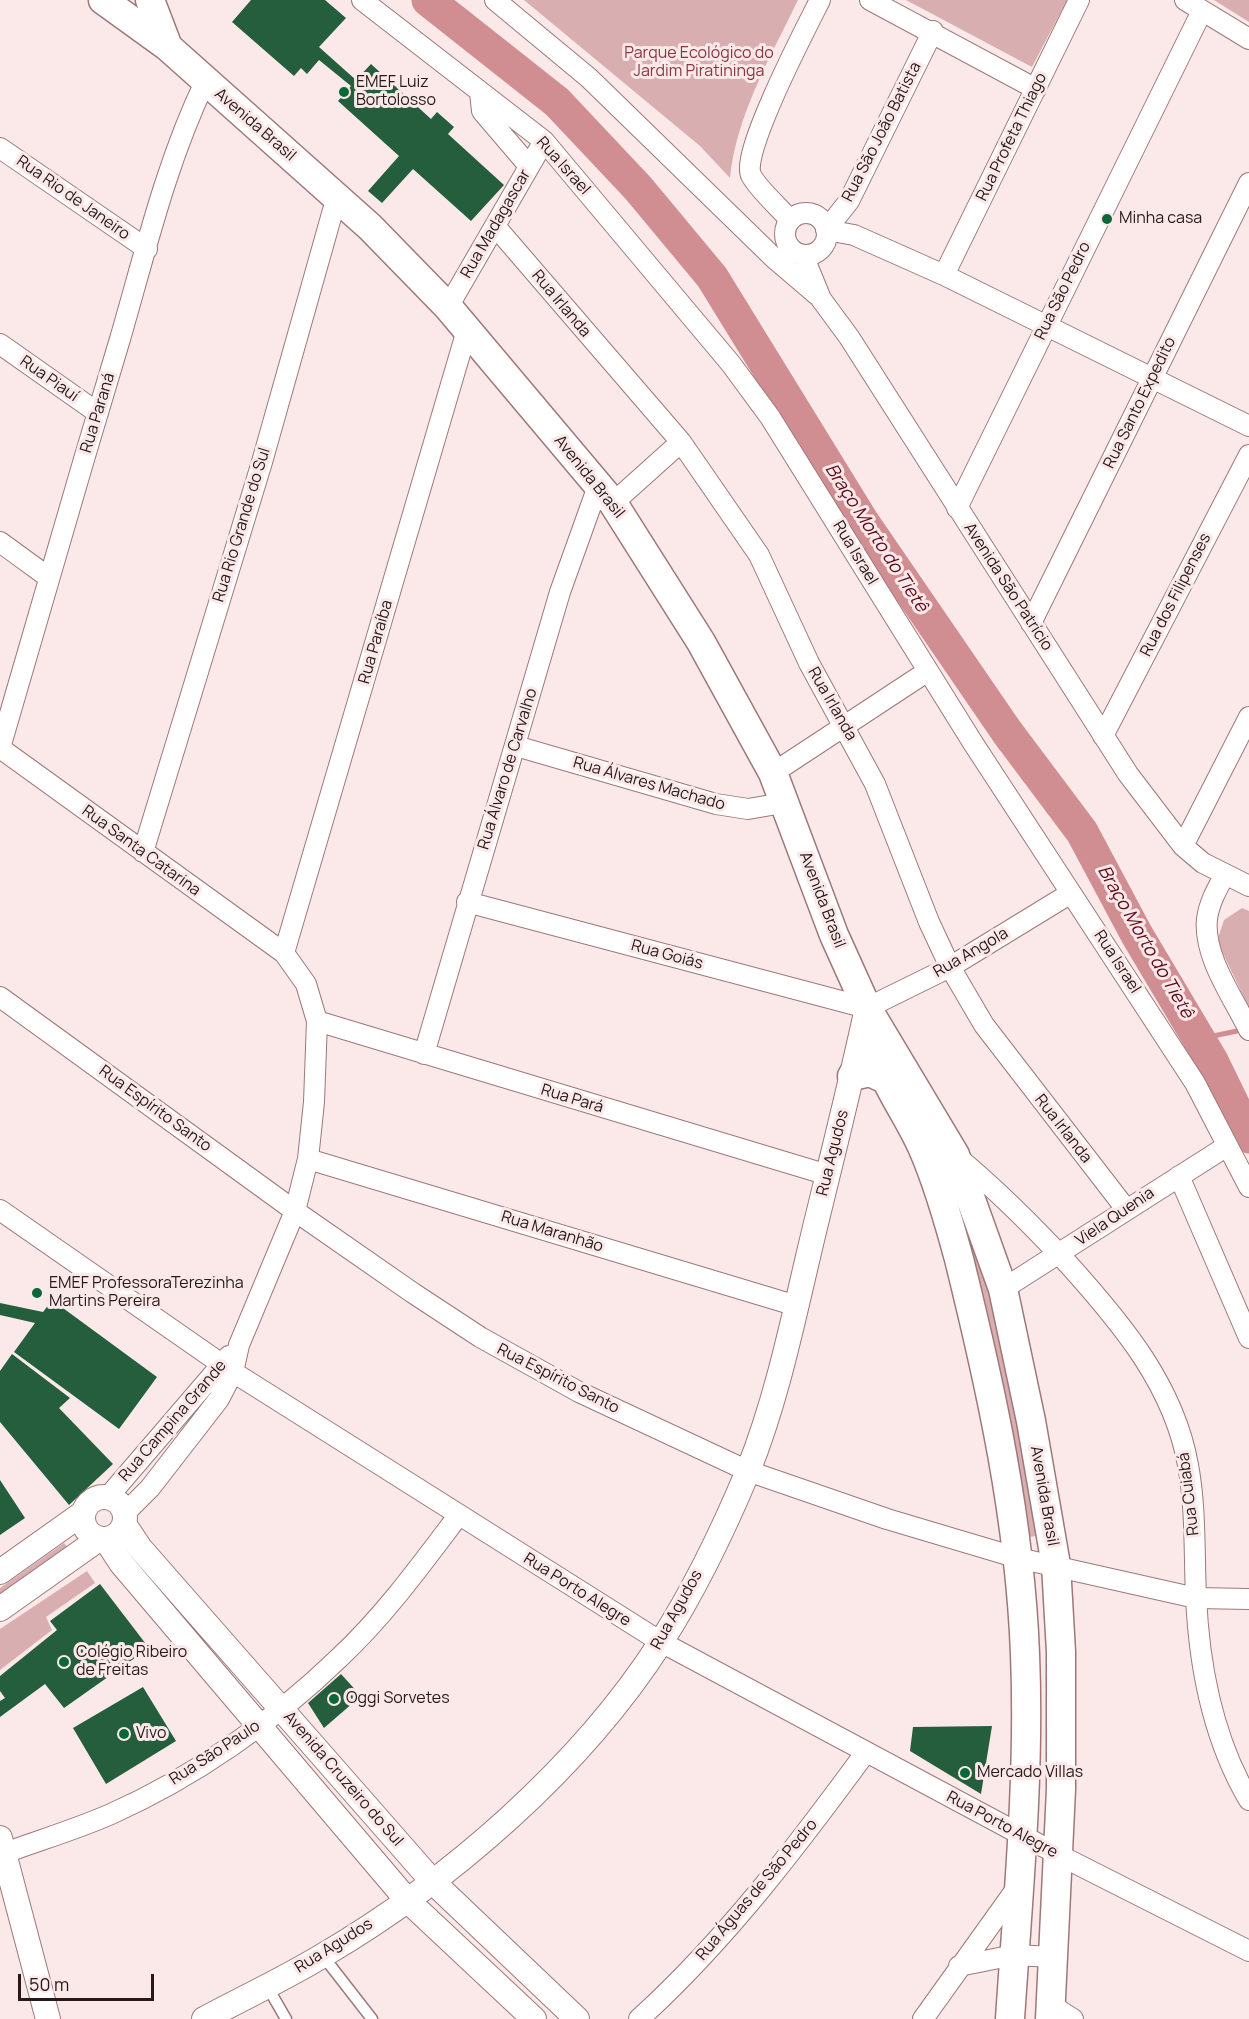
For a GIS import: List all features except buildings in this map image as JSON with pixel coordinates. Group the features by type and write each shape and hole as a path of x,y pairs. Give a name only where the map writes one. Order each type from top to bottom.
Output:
{"main road":[{"name":"Avenida Brasil","path":"103,0 168,47 337,196 448,307 606,495 702,642 773,773 834,935 867,1008 955,1155 1003,1289 1024,1386 1056,1565 1061,1652 1059,1855 1053,1957 1058,2014"},
{"name":"Avenida Brasil","path":"150,0 168,47"},
{"name":"Avenida Brasil","path":"867,1008 877,1058 923,1149 958,1256 997,1427 1018,1558 1025,1653 1023,1836 1010,2019"},
{"path":"852,1076 870,1072 887,1080"}],"street":[{"name":"Rua Israel","path":"362,0 544,141 738,373 818,492 928,671 1195,1083 1249,1187"},
{"path":"495,0 589,78 776,260 821,298"},
{"path":"790,220 750,174 749,158 767,111 820,0"},
{"path":"870,0 933,31 1036,88"},
{"name":"Rua Profeta Thiago","path":"944,275 1080,0"},
{"path":"1185,0 1249,39"},
{"name":"Rua São Pedro","path":"957,508 1202,11"},
{"name":"Rua São João Batista","path":"826,230 849,201 933,31"},
{"name":"Rua Paraná","path":"0,748 48,577 147,249 191,114 206,82"},
{"path":"480,92 482,111 530,166"},
{"name":"Rua Madagascar","path":"448,307 544,141"},
{"name":"Rua Rio de Janeiro","path":"0,148 147,249"},
{"name":"Rua Santo Expedito","path":"1031,623 1249,183"},
{"name":"Rua Rio Grande do Sul","path":"143,852 262,462 337,196"},
{"path":"800,214 814,215 820,219 826,230 821,249 803,255 791,249 787,243 785,229 790,220 800,214"},
{"name":"Rua Irlanda","path":"495,226 681,442 759,555 809,663 875,784 928,922 950,967 984,1025 1126,1209"},
{"path":"826,230 854,235 944,275 1249,426"},
{"name":"Avenida São Patrício","path":"803,255 821,298 849,337 1128,774 1183,846 1203,864 1249,886"},
{"name":"Rua Paraíba","path":"284,953 467,330"},
{"name":"Rua Piauí","path":"0,344 98,414"},
{"path":"606,495 681,442"},
{"name":"Rua dos Filipenses","path":"1103,736 1249,455"},
{"name":"Rua Álvaro de Carvalho","path":"424,1054 560,592 606,495"},
{"path":"0,542 48,577"},
{"path":"773,773 844,724 928,671"},
{"path":"1183,846 1249,717"},
{"name":"Rua Álvares Machado","path":"516,746 716,804 748,809 783,803"},
{"name":"Rua Santa Catarina","path":"0,748 284,953"},
{"path":"1224,876 1213,898 1207,919 1208,945 1249,1030"},
{"name":"Rua Angola","path":"867,1008 950,967 1071,892"},
{"name":"Rua Goiás","path":"467,902 867,1008"},
{"name":"Rua Campina Grande","path":"119,1512 150,1488 219,1399 227,1368 239,1345 295,1211 308,1159 314,1102 317,1021 306,984 284,953"},
{"name":"Rua Espírito Santo","path":"0,997 412,1293 524,1363 748,1471 887,1519 1018,1558 1196,1598 1249,1599"},
{"name":"Rua Agudos","path":"204,2019 323,1956 433,1881 523,1805 563,1766 605,1717 661,1642 748,1471 797,1306 867,1008"},
{"name":"Rua Pará","path":"317,1021 828,1175"},
{"name":"Viela Quenia","path":"1003,1289 1227,1146"},
{"name":"Rua Cuiabá","path":"955,1155 1006,1199 1119,1321 1156,1377 1170,1407 1188,1464 1202,1666 1214,1716 1231,1766 1249,1800"},
{"name":"Rua Maranhão","path":"308,1159 797,1306"},
{"path":"1179,1176 1249,1338"},
{"name":"Rua Porto Alegre","path":"0,1210 227,1368 458,1516 661,1642 1059,1855 1249,1951"},
{"path":"0,1572 83,1513 90,1502 119,1512 117,1535 102,1539 0,1609"},
{"name":"Avenida Cruzeiro do Sul","path":"119,1512 140,1548 433,1881 577,2019"},
{"path":"83,1513 87,1532 102,1539"},
{"name":"Rua São Paulo","path":"2,1846 110,1814 141,1799 259,1725 339,1658 422,1565 458,1516"},
{"name":"Avenida Cruzeiro do Sul","path":"102,1539 407,1900 534,2019"},
{"name":"Rua Águas de São Pedro","path":"639,2019 688,1972 756,1896 866,1752"},
{"path":"2,1846 48,2019"},
{"path":"923,2019 1020,1884"},
{"path":"959,1966 1014,1955 1053,1957"}],"lane":[{"path":"323,1956 372,2019"},
{"path":"267,1986 286,2019"}],"green space":[{"name":"Parque Ecológico do Jardim Piratininga","path":"524,0 798,0 747,109 739,132 730,178 700,146"},
{"path":"906,0 1067,0 1032,67"},
{"path":"1214,0 1249,0 1249,22"},
{"path":"1242,908 1249,911 1249,1008 1217,941 1224,920"},
{"path":"955,1170 1006,1347 1042,1535 1029,1537 995,1349 944,1171"},
{"path":"64,1543 69,1549 0,1597 0,1588"},
{"path":"87,1571 95,1583 46,1617 52,1630 0,1670 0,1629"}],"waterway":[{"name":"Braço Morto do Tietê","path":"428,0 557,102 638,188 712,277 861,519 1007,732 1082,832 1137,935 1212,1061 1249,1137"},
{"path":"1199,1039 1237,1031"}],"place":[{"name":"EMEF Luiz Bortolosso","path":"344,92"},
{"name":"Minha casa","path":"1107,219"},
{"name":"EMEF ProfessoraTerezinha Martins Pereira","path":"37,1293"},
{"name":"Colégio Ribeiro de Freitas","path":"64,1662"},
{"name":"Oggi Sorvetes","path":"334,1699"},
{"name":"Vivo","path":"124,1734"},
{"name":"Mercado Villas","path":"965,1773"}]}
